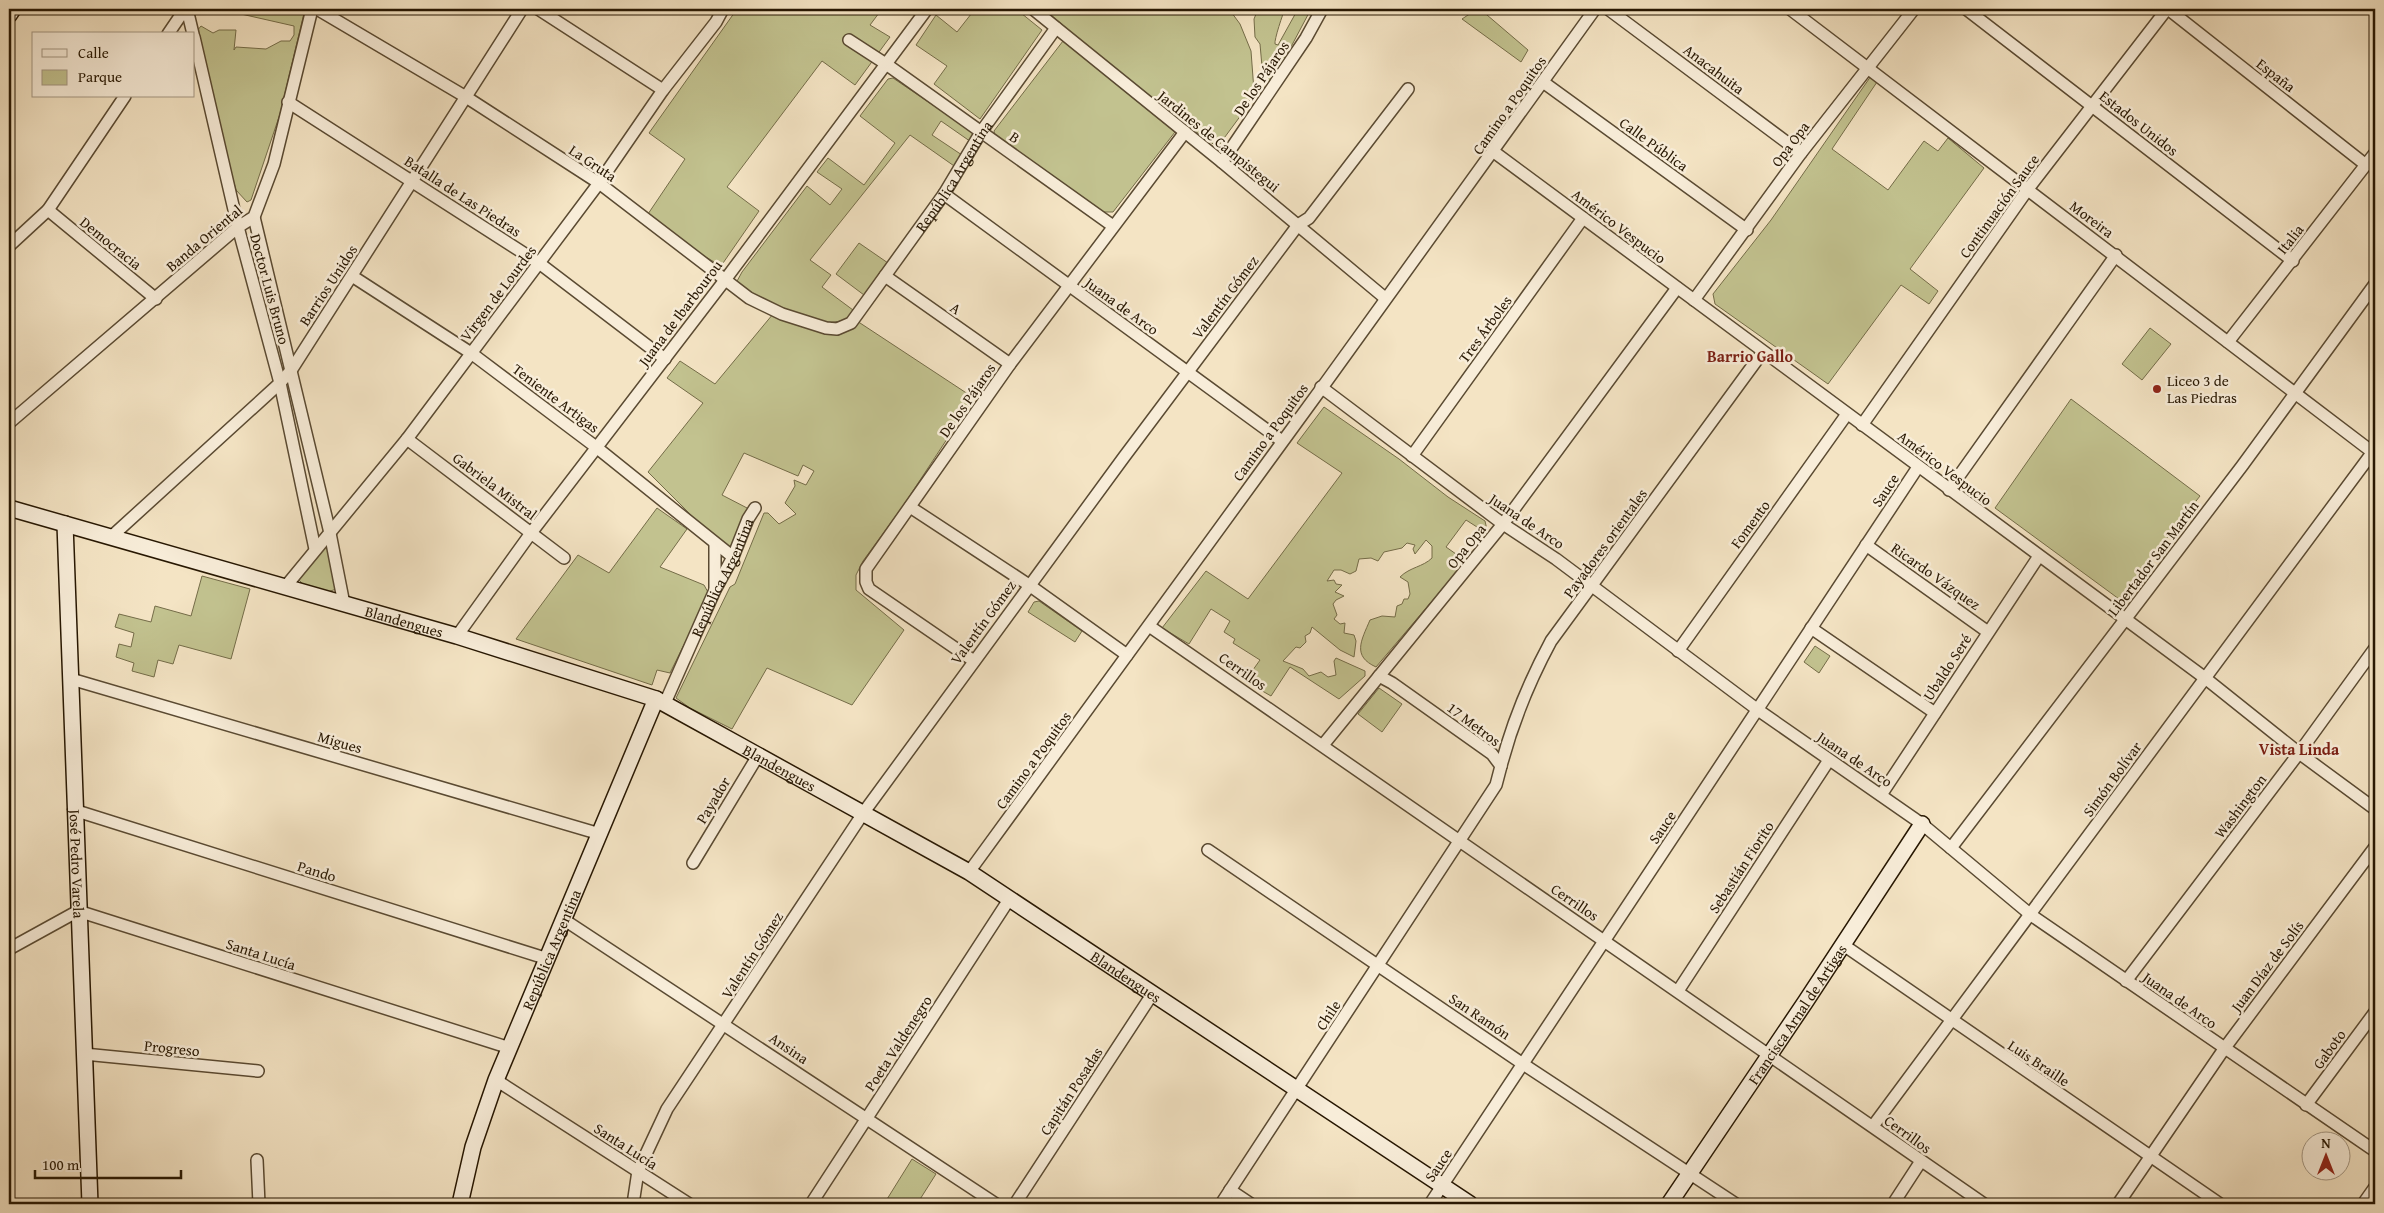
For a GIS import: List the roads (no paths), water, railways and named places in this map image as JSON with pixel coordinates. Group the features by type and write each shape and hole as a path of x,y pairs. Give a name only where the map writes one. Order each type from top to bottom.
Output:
{"street":[{"path":"9,15 13,9"},
{"path":"169,32 186,9"},
{"name":"Doctor Luis Bruno","path":"186,9 192,32"},
{"name":"Banda Oriental","path":"9,423 238,228 254,217 274,164 312,9"},
{"name":"La Gruta","path":"317,9 466,97 598,183 749,298 782,314 817,326 837,329 851,323"},
{"name":"Barrios Unidos","path":"111,536 280,383 292,369 522,9"},
{"path":"538,9 663,90"},
{"name":"Virgen de Lourdes","path":"286,586 407,439 598,183 663,90 705,37 723,9"},
{"name":"Juana de Ibarbourou","path":"457,636 531,533 725,280 927,9"},
{"name":"Jardines de Campistegui","path":"1033,9 1222,162 1385,298"},
{"name":"De los Pájaros","path":"1222,162 1306,38 1322,9"},
{"name":"Camino a Poquitos","path":"970,872 1385,298 1494,152 1595,9"},
{"name":"Anacahuita","path":"1608,9 1801,153"},
{"name":"Moreira","path":"1790,9 2116,255 2294,394 2374,452"},
{"name":"Opa Opa","path":"1694,300 1747,230 1801,153 1914,9"},
{"name":"Estados Unidos","path":"1966,9 2293,261"},
{"name":"Continuación Sauce","path":"1862,425 2028,189 2167,9"},
{"name":"España","path":"2167,9 2366,165"},
{"name":"República Argentina","path":"851,323 944,194 981,132 1056,28"},
{"name":"B","path":"849,40 886,64 1112,226"},
{"name":"Doctor Luis Bruno","path":"195,45 238,228 280,383 315,549"},
{"name":"Calle Pública","path":"1542,82 1747,230"},
{"name":"Valentín Gómez","path":"633,1204 638,1171 667,1109 864,812 1186,372 1298,225 1309,218 1408,89"},
{"path":"9,246 48,210 124,98"},
{"name":"Batalla de Las Piedras","path":"288,102 539,263 664,359"},
{"name":"De los Pájaros","path":"974,661 869,589 866,582 866,569 1010,364 1112,226 1185,132"},
{"name":"Américo Vespucio","path":"1494,152 1694,300 1762,353 2205,678 2375,809"},
{"name":"Italia","path":"2228,342 2293,261 2375,153"},
{"name":"Juana de Arco","path":"944,194 1282,441"},
{"name":"Democracia","path":"48,210 156,299"},
{"name":"Doctor Luis Bruno","path":"254,217 292,369 330,533 344,604"},
{"name":"Tres Árboles","path":"1412,456 1583,218"},
{"path":"1949,490 2116,255"},
{"name":"Teniente Artigas","path":"352,276 471,353 596,447 715,545 733,557"},
{"name":"A","path":"885,276 1010,364"},
{"name":"Libertador San Martín","path":"1951,848 2375,284"},
{"name":"Opa Opa","path":"1323,745 1503,524 1677,288"},
{"name":"Payadores orientales","path":"1501,766 1507,744 1551,641 1762,353"},
{"name":"Juana de Arco","path":"1321,387 1503,524 1593,586 1758,710 1922,824 2031,915 2375,1151"},
{"name":"Fomento","path":"1678,651 1847,414"},
{"name":"Gabriela Mistral","path":"407,439 564,558"},
{"name":"Simón Bolívar","path":"1872,1126 2374,452"},
{"name":"Sauce","path":"1430,1204 1918,467"},
{"path":"910,506 1030,584 1127,655"},
{"name":"Blandengues","path":"9,508 457,636 661,701 970,872 1470,1204"},
{"name":"República Argentina","path":"460,1204 473,1147 496,1080 600,834 661,701 733,557 748,519 755,508"},
{"name":"José Pedro Varela","path":"65,524 90,1204"},
{"path":"715,545 715,590"},
{"name":"Ricardo Vázquez","path":"1866,545 1988,632"},
{"name":"Ubaldo Seré","path":"1881,794 2039,556"},
{"name":"Cerrillos","path":"1149,626 1323,745 1460,842 1678,990 1984,1204"},
{"path":"1811,628 1935,713"},
{"name":"Washington","path":"2126,981 2300,753 2375,648"},
{"name":"17 Metros","path":"1379,676 1392,683 1492,754 1501,766 1496,785 1460,842"},
{"name":"Migues","path":"71,679 600,834"},
{"name":"Payador","path":"693,863 759,754"},
{"name":"Sebastián Fiorito","path":"1678,990 1829,760"},
{"name":"Pando","path":"77,811 548,959"},
{"name":"Francisca Arnal de Artigas","path":"1669,1204 1806,1001 1922,824"},
{"name":"Chile","path":"1221,1204 1460,842"},
{"name":"Juan Díaz de Solís","path":"2118,1204 2224,1048 2375,848"},
{"name":"San Ramón","path":"1208,850 1523,1064 1736,1204"},
{"name":"Poeta Valdenegro","path":"811,1204 1010,898"},
{"path":"9,949 78,911"},
{"name":"Santa Lucía","path":"78,911 510,1048"},
{"name":"Ansina","path":"564,919 996,1204"},
{"name":"Luis Braille","path":"1842,944 2220,1204"},
{"name":"Capitán Posadas","path":"1015,1204 1153,993"},
{"name":"Gaboto","path":"2306,1105 2375,1012"},
{"name":"Progreso","path":"84,1054 258,1071"},
{"name":"Santa Lucía","path":"496,1080 688,1204"},
{"path":"257,1160 259,1204"},
{"path":"1893,1204 1921,1161"},
{"path":"2363,1204 2375,1187"},
{"path":"1230,1190 1251,1204"}],"place":[{"name":"Liceo 3 de Las Piedras","path":"2157,389"}],"district":[{"name":"Barrio Gallo","path":"1750,356"},
{"name":"Vista Linda","path":"2299,749"}]}
